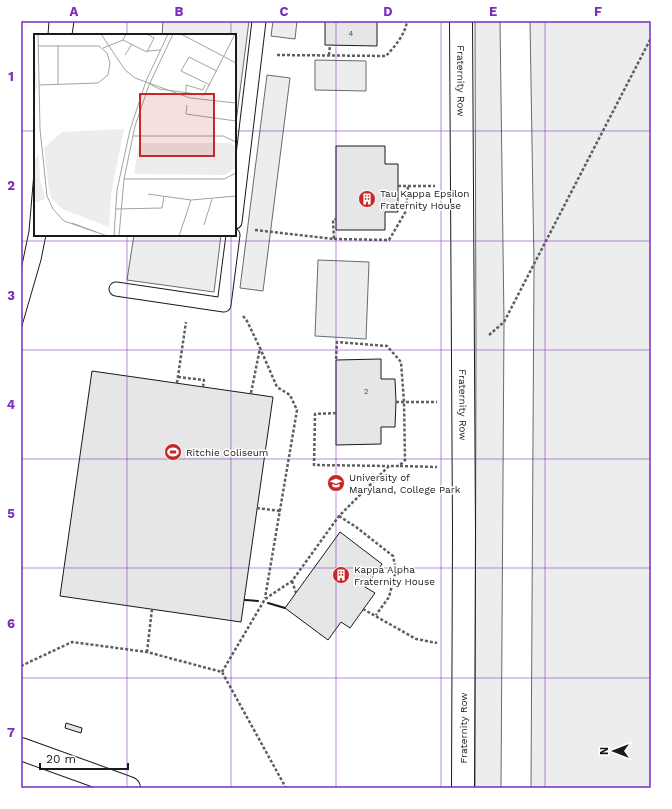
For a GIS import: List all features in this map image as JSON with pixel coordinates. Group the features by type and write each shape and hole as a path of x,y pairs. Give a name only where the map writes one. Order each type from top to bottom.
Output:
{"street":[{"name":"Fraternity Row","path":"461,21 464,524 463,788"},
{"path":"21,749 129,788"}],"lane":[{"path":"236,214 259,21"},
{"path":"116,289 224,305 233,236"}],"path":[{"path":"255,56 386,56 397,43 406,28 407,21"},
{"path":"463,358 504,322 651,38"},
{"path":"329,56 330,45"},
{"path":"398,186 433,186"},
{"path":"250,230 334,239 389,240 406,211 408,186"},
{"path":"334,239 333,220 336,219"},
{"path":"177,383 187,320"},
{"path":"222,672 265,599 297,410 290,395 277,387 247,321"},
{"path":"336,360 337,342 387,346 401,362 404,402 405,460 400,466"},
{"path":"251,393 260,348"},
{"path":"178,377 204,380 204,387"},
{"path":"396,402 433,402"},
{"path":"336,413 315,414 314,465 433,467"},
{"path":"265,599 292,581 339,516 389,466"},
{"path":"257,508 280,511"},
{"path":"339,516 356,527 393,556 396,570 389,597 376,615"},
{"path":"292,581 296,593"},
{"path":"147,652 152,609"},
{"path":"363,609 416,639 442,645"},
{"path":"21,666 72,642 147,652 222,672 286,788"}],"shaded area":[{"path":"163,21 249,21 236,122 236,34 162,34"},
{"path":"273,21 297,21 295,39 271,36"},
{"path":"475,21 500,21 504,322 501,788 475,788"},
{"path":"530,21 651,21 651,788 531,788 534,264"},
{"path":"315,60 366,61 366,91 315,90"},
{"path":"267,75 290,78 263,291 240,288"},
{"path":"134,236 221,236 214,292 127,280"},
{"path":"318,260 369,262 366,339 315,336"}],"building":[{"path":"325,21 377,21 377,46 325,45"},
{"name":"Tau Kappa Epsilon Fraternity House","path":"336,146 385,146 385,164 398,164 398,212 385,212 385,230 336,230"},
{"path":"381,359 381,379 395,379 395,427 381,427 381,444 336,445 336,360"},
{"name":"Ritchie Coliseum","path":"92,371 273,397 241,622 60,596"},
{"name":"Kappa Alpha Fraternity House","path":"340,532 382,564 365,587 375,593 350,628 341,622 328,640 285,608"},
{"path":"66,723 82,728 81,733 65,728"}],"tram line":[{"path":"48,34 49,21"},
{"path":"72,34 74,21"},
{"path":"21,270 29,231 34,173"},
{"path":"21,329 41,260 46,236"}],"wall":[{"path":"245,600 258,601"},
{"path":"268,603 285,608"}],"place":[{"name":"Tau Kappa Epsilon Fraternity House","path":"367,199"},
{"name":"Ritchie Coliseum","path":"173,452"},
{"name":"University of Maryland, College Park","path":"336,483"},
{"name":"Kappa Alpha Fraternity House","path":"341,575"}]}
